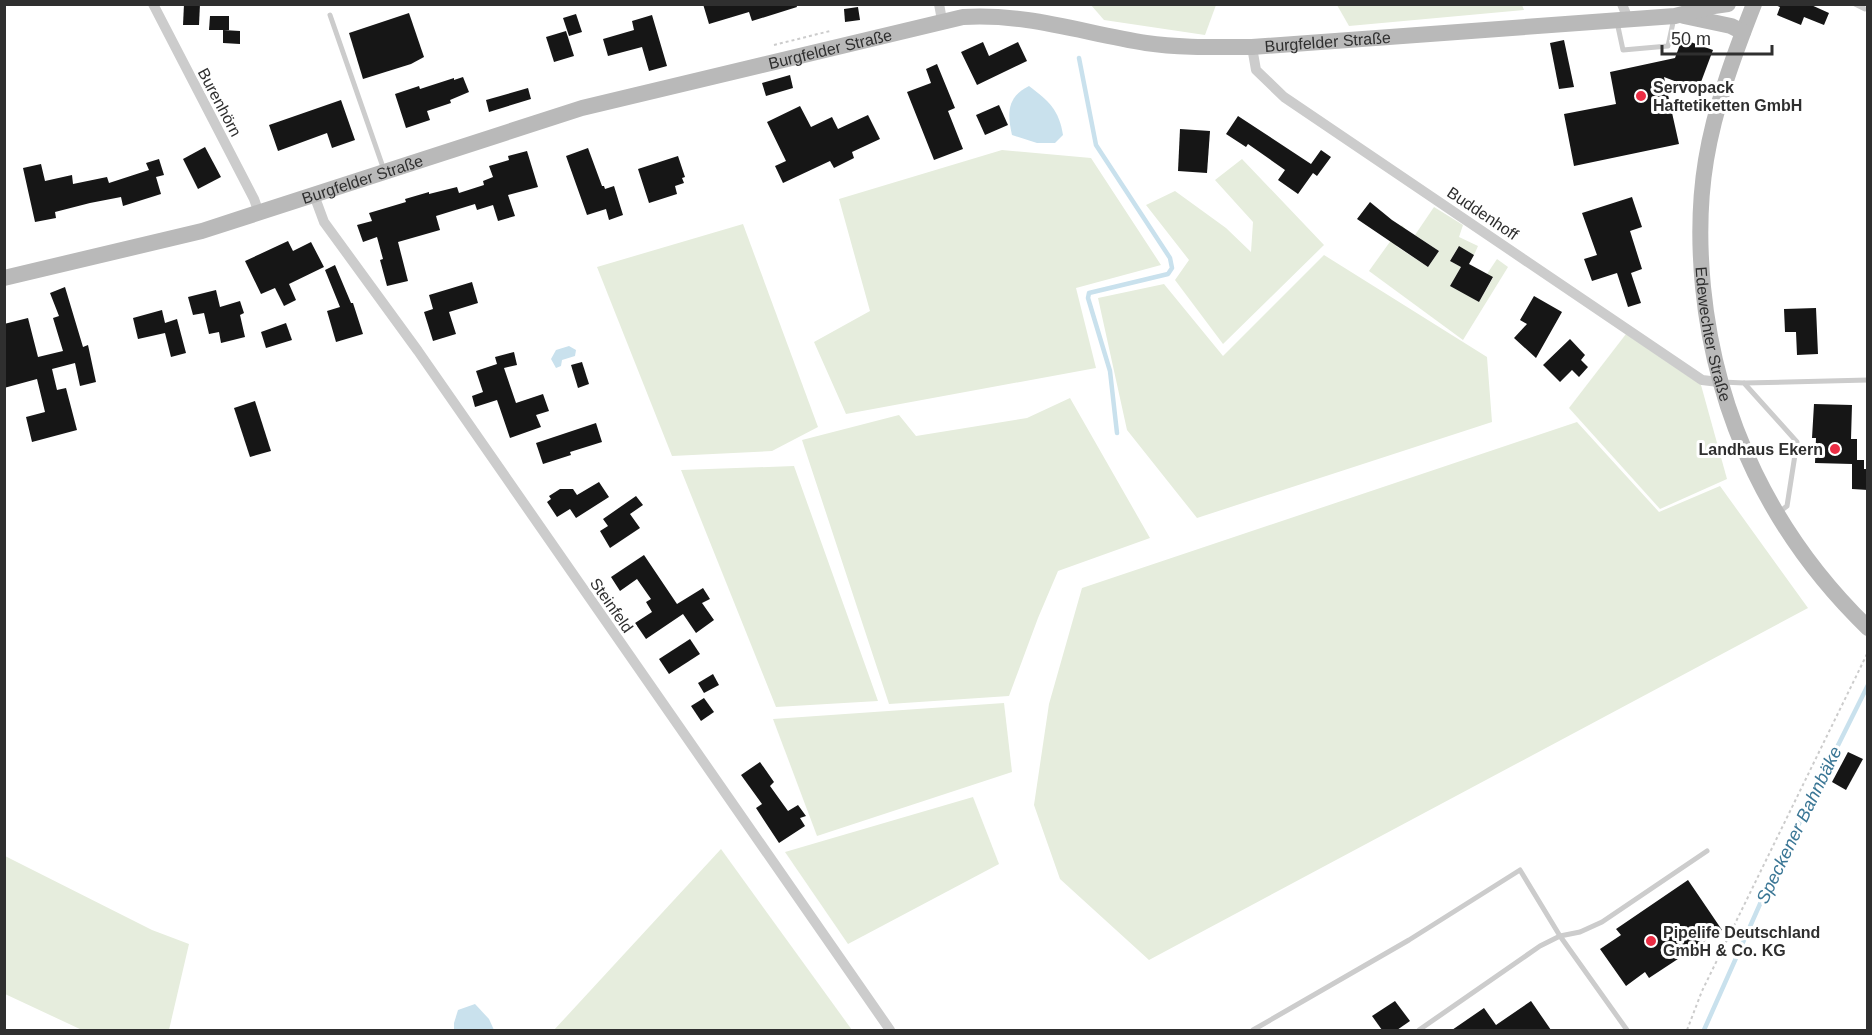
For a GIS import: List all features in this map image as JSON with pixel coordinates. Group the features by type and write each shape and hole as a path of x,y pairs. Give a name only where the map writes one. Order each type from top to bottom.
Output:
{"street":[{"name":"Burenhörn","path":"153,4 254,199 259,213"},
{"name":"Burgfelder Straße","path":"1677,15 1728,4"},
{"name":"Edewechter Straße","path":"1754,4 1725,81 1705,162 1700,251 1705,306 1719,382 1738,438 1756,478 1777,514 1822,580 1868,628"},
{"name":"Burgfelder Straße","path":"4,278 202,231 582,108 940,12 963,17 1024,18 1146,43 1193,47 1252,47 1622,15 1677,15 1731,26 1743,32"},
{"name":"Buddenhoff","path":"1252,47 1256,70 1284,97 1702,380 1719,382"},
{"name":"Steinfeld","path":"314,195 324,222 418,351 890,1030"}],"lane":[{"path":"1855,4 1865,9"},
{"path":"330,15 384,172"},
{"path":"1622,15 1623,50 1668,46 1677,15"},
{"path":"1719,382 1868,380"},
{"path":"1744,383 1797,442 1787,506 1777,514"},
{"path":"1419,1030 1540,946 1560,936 1580,932 1602,922 1707,851"},
{"path":"1253,1030 1409,940 1520,870 1560,936 1627,1030"}],"path":[{"path":"1687,1030 1707,981 1868,652"}],"green space":[{"path":"1091,5 1216,5 1205,35 1104,20"},
{"path":"1337,5 1522,5 1524,10 1349,26"},
{"path":"1002,150 1091,158 1161,265 1076,288 1096,368 846,414 814,342 870,311 839,199"},
{"path":"1242,159 1324,245 1223,344 1175,280 1189,260 1146,205 1175,191 1226,228 1251,252 1253,222 1215,180"},
{"path":"1434,207 1463,225 1459,237 1478,246 1474,255 1458,247 1450,261 1461,267 1451,285 1479,302 1493,278 1487,274 1497,259 1508,267 1463,340 1369,271 1402,225 1406,230 1396,246 1428,267 1439,251 1415,235"},
{"path":"743,224 818,427 772,451 672,456 597,267"},
{"path":"1324,255 1487,357 1492,422 1197,518 1127,430 1098,298 1164,284 1223,356"},
{"path":"1626,334 1701,385 1727,479 1660,509 1569,408"},
{"path":"1070,398 1150,538 1058,571 1009,696 889,704 802,440 899,415 916,436 1027,418"},
{"path":"1577,422 1659,512 1720,486 1808,608 1149,960 1060,879 1034,805 1049,704 1082,588"},
{"path":"794,466 878,701 776,707 681,470"},
{"path":"1004,703 1012,772 817,836 773,719"},
{"path":"973,797 999,864 848,944 785,852"},
{"path":"721,849 852,1030 554,1030"},
{"path":"5,856 152,930 189,944 169,1030 82,1030 5,994"}],"water":[{"path":"1029,86 1042,96 1056,112 1063,135 1055,143 1037,143 1012,135 1009,120 1010,106 1016,95"},
{"path":"569,346 576,350 575,356 562,360 561,366 556,368 551,359 556,350"},
{"path":"475,1004 489,1019 494,1030 454,1030 458,1010"}],"building":[{"path":"184,4 200,4 199,25 183,25"},
{"path":"703,4 796,4 797,7 752,21 749,12 709,24"},
{"path":"1809,4 1829,13 1824,25 1804,17 1801,25 1777,15 1780,7 1775,5"},
{"path":"858,7 860,20 845,22 844,9"},
{"path":"409,13 424,57 411,64 363,79 349,33"},
{"path":"576,14 582,32 569,36 563,18"},
{"path":"652,15 667,66 649,71 642,47 608,56 603,39 634,30 632,21"},
{"path":"210,16 229,16 229,30 209,30"},
{"path":"223,30 240,31 240,44 223,43"},
{"path":"566,31 574,56 554,62 546,37"},
{"name":"Servopack Haftetiketten GmbH","path":"1682,39 1713,50 1698,90 1664,77 1679,144 1574,166 1564,114 1616,104 1610,72 1675,58"},
{"path":"1564,40 1574,87 1559,89 1550,43"},
{"path":"983,42 989,56 1018,42 1027,61 977,85 961,52"},
{"path":"937,64 955,108 948,111 963,149 934,160 907,92 931,83 926,69"},
{"path":"790,75 793,88 766,96 762,83"},
{"path":"463,77 469,92 450,100 451,103 427,111 430,120 406,128 395,94 419,86 420,89"},
{"path":"528,88 531,99 489,112 486,100"},
{"path":"341,100 355,140 332,148 327,133 278,151 269,125"},
{"path":"999,105 1008,125 985,135 976,115"},
{"path":"800,106 811,127 832,117 838,129 868,115 880,139 852,152 854,158 834,168 830,161 783,183 775,166 786,161 767,122"},
{"path":"1238,116 1311,164 1321,150 1331,157 1317,176 1313,173 1298,194 1278,180 1285,170 1248,144 1246,147 1226,134"},
{"path":"1180,129 1210,131 1207,173 1178,171"},
{"path":"205,147 221,177 198,189 183,159"},
{"path":"588,148 602,186 605,189 614,186 623,215 609,220 606,209 587,215 566,156"},
{"path":"527,151 538,187 508,195 515,216 498,221 493,205 477,210 475,204 436,216 440,230 398,242 408,281 387,286 377,237 363,242 357,225 372,221 369,213 406,202 405,199 429,192 429,194 457,187 459,193 484,185 483,181 493,177 489,166 509,160 508,156"},
{"path":"678,156 685,177 682,178 684,183 675,186 677,194 649,203 638,169"},
{"path":"159,159 164,175 156,177 161,194 123,206 121,197 90,203 55,212 56,218 35,222 23,168 41,164 45,181 72,175 73,184 107,177 109,183 149,170 146,163"},
{"path":"1632,197 1642,227 1630,231 1642,269 1631,273 1641,303 1628,307 1617,273 1592,281 1584,259 1597,255 1582,213"},
{"path":"1370,202 1392,220 1439,251 1428,267 1357,219"},
{"path":"288,241 293,251 311,242 324,267 289,284 296,300 284,306 275,288 261,294 245,261"},
{"path":"1459,246 1474,255 1469,264 1493,277 1479,302 1450,286 1461,267 1450,261"},
{"path":"335,265 351,303 353,303 363,334 336,342 327,311 340,307 325,270"},
{"path":"472,282 478,303 449,312 456,334 433,341 424,312 433,309 429,295"},
{"path":"65,287 83,347 88,345 96,382 80,386 75,363 52,369 57,390 66,388 77,430 32,442 26,417 45,412 37,379 4,388 4,324 28,318 38,357 63,351 53,318 59,316 50,293"},
{"path":"216,290 220,307 240,301 244,313 240,315 245,337 221,343 219,332 209,334 204,313 193,315 188,297"},
{"path":"1534,296 1562,312 1536,358 1514,338 1527,324 1520,320"},
{"path":"1816,308 1818,354 1797,355 1796,332 1785,332 1784,309"},
{"path":"162,310 165,323 177,319 186,353 171,357 165,333 138,339 133,318"},
{"path":"286,323 292,340 266,348 261,332"},
{"path":"1570,339 1585,355 1581,360 1588,367 1579,377 1572,370 1560,382 1543,365"},
{"path":"514,352 517,365 504,368 516,403 543,394 549,411 536,415 541,427 510,438 497,400 475,407 472,396 483,392 476,371 497,364 495,357"},
{"path":"582,362 589,384 578,388 571,365"},
{"path":"255,401 271,451 250,457 234,408"},
{"path":"1814,404 1852,405 1851,439 1857,439 1857,460 1864,460 1864,469 1868,469 1868,490 1852,489 1852,464 1815,463 1816,438 1812,438"},
{"path":"596,423 602,442 570,452 571,455 543,464 536,443"},
{"path":"599,482 609,497 576,518 570,509 557,517 547,502 551,499 549,496 560,489 573,489 577,495"},
{"path":"636,496 643,505 630,514 640,528 610,548 600,531 608,526 603,519"},
{"path":"644,555 677,604 703,588 710,599 702,603 714,620 696,633 683,614 646,639 635,623 652,612 646,602 651,599 637,579 620,591 611,577"},
{"path":"690,639 700,654 669,674 659,659"},
{"path":"713,674 719,685 704,693 698,683"},
{"path":"704,698 714,712 701,721 691,706"},
{"path":"1848,752 1863,759 1846,790 1832,782"},
{"path":"760,762 774,782 770,786 788,811 798,805 806,816 800,818 805,826 779,843 756,808 762,804 741,775"},
{"name":"Pipelife Deutschland GmbH & Co. KG","path":"1688,880 1722,930 1649,978 1645,972 1626,986 1600,949 1621,935 1616,929"},
{"path":"1395,1001 1410,1021 1397,1030 1382,1030 1372,1016"},
{"path":"1531,1001 1551,1030 1452,1030 1484,1008 1496,1025"}],"waterway":[{"path":"1079,58 1096,145 1170,258 1172,268 1168,274 1089,293 1088,298 1110,371 1117,433"},
{"name":"Speckener Bahnbäke","path":"1704,1030 1768,886 1868,685"}],"place":[{"name":"Servopack Haftetiketten GmbH","path":"1641,96"},
{"name":"Landhaus Ekern","path":"1835,449"},
{"name":"Pipelife Deutschland GmbH & Co. KG","path":"1651,941"}]}
